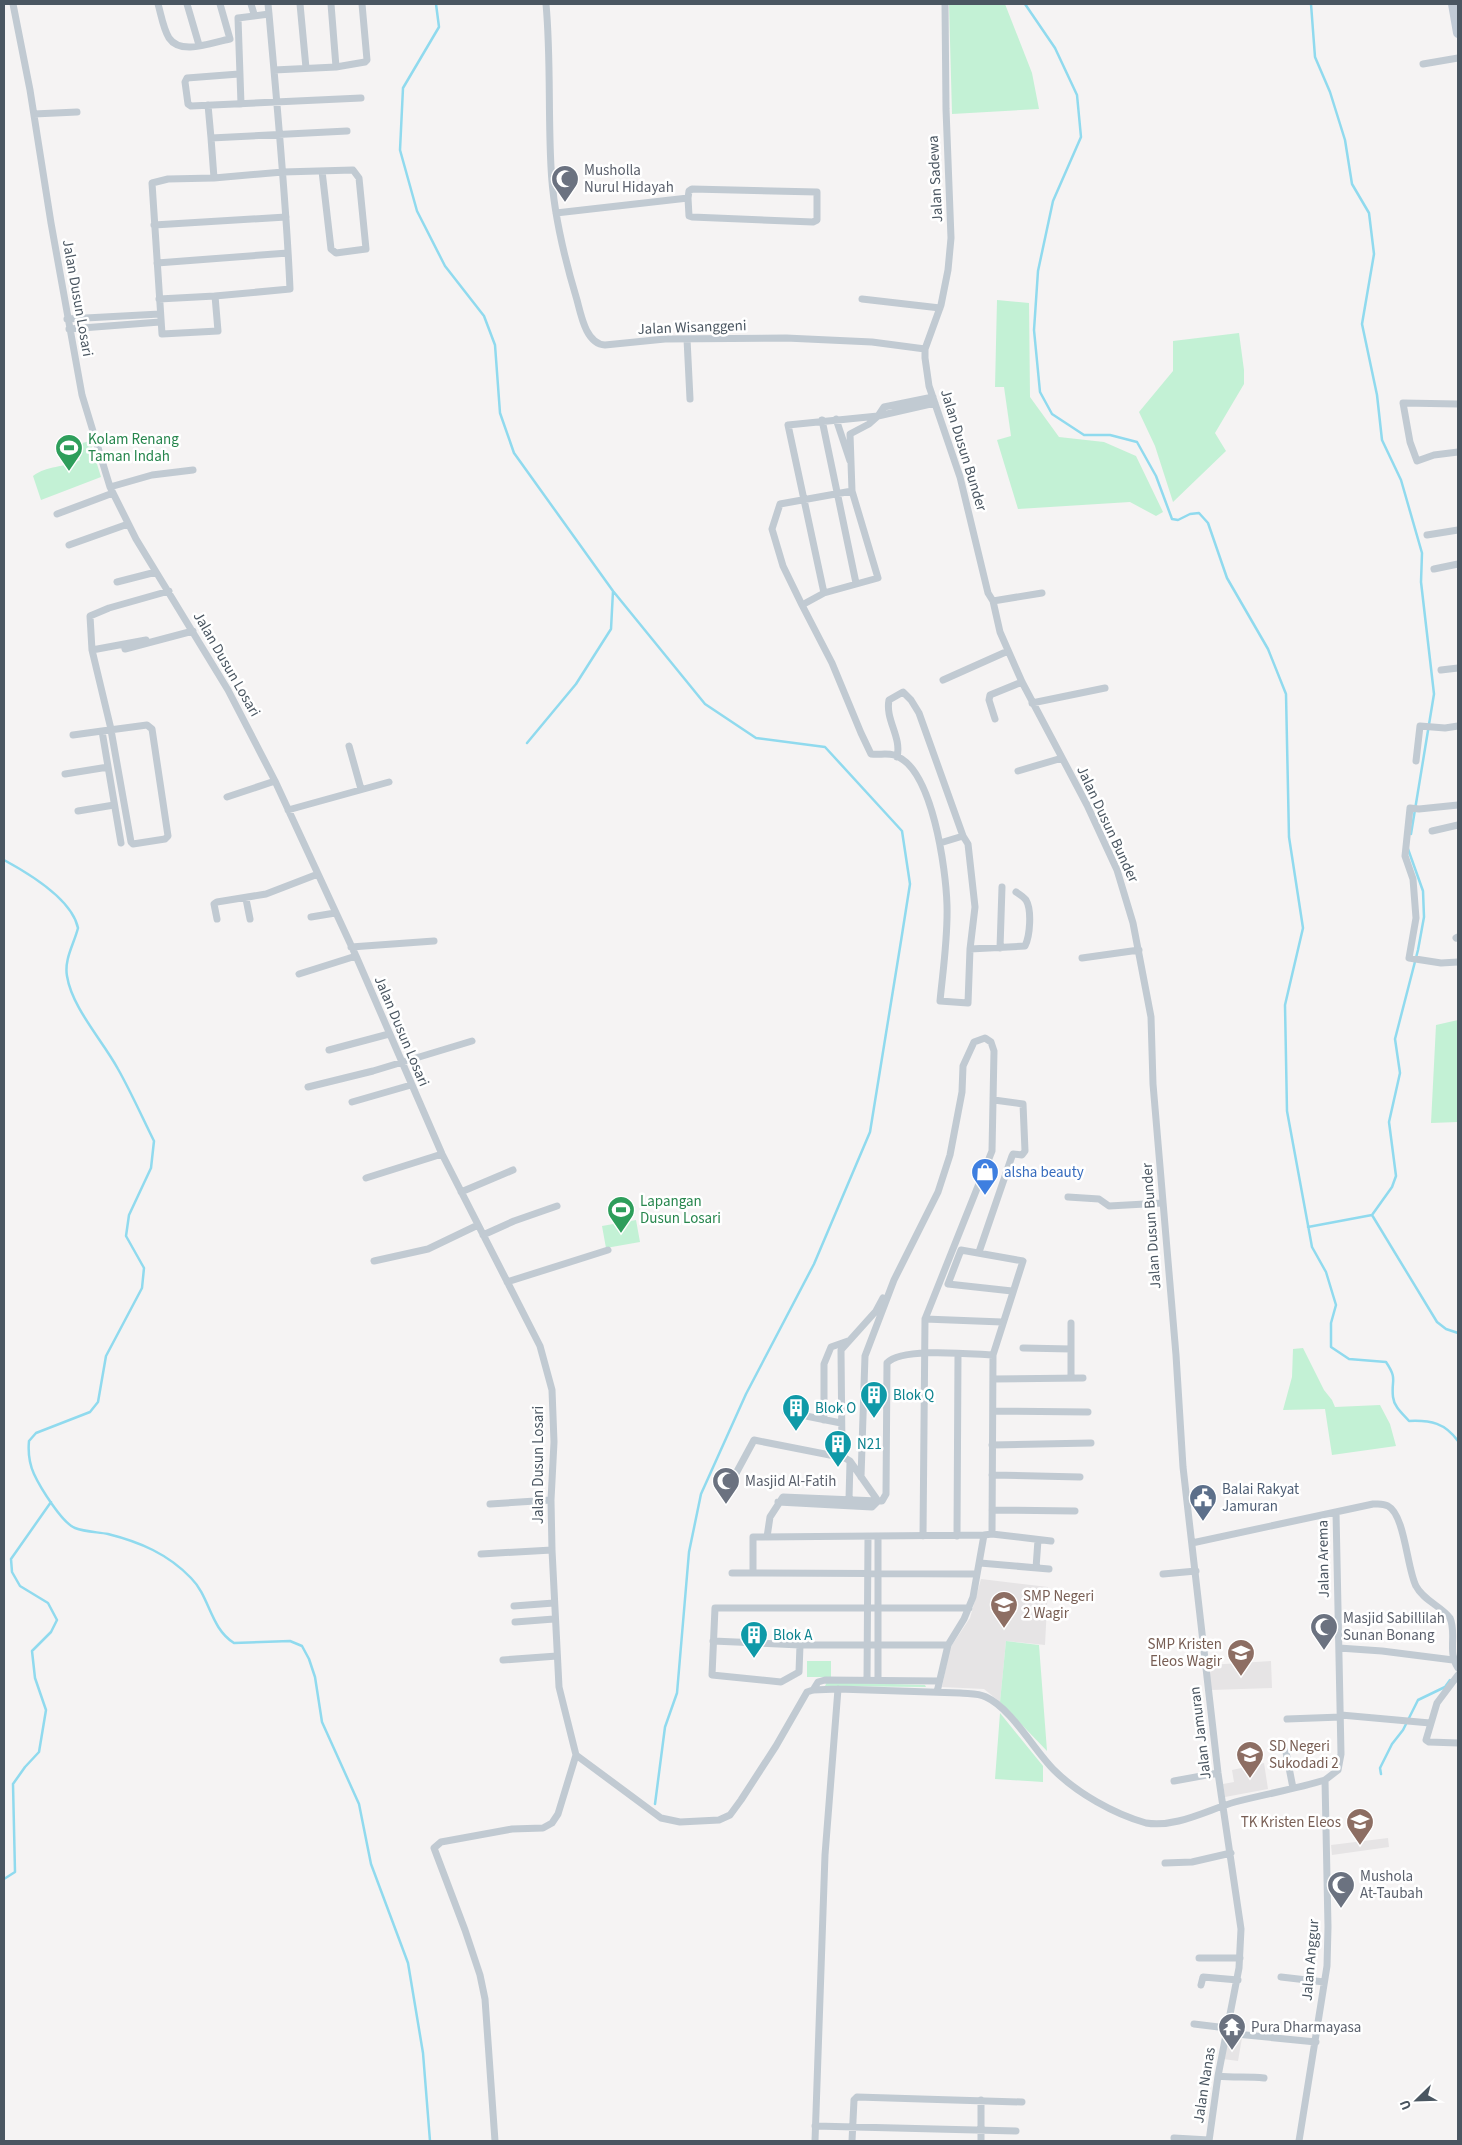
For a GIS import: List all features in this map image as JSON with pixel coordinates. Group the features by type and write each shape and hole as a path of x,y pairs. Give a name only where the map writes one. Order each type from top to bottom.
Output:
{"street":[{"name":"Jalan Dusun Losari","path":"13,4 34,114 67,320 82,395 111,490 156,572 228,690 275,781 356,956 388,1034 442,1154 540,1346 552,1390 554,1442 551,1500 556,1656 559,1687 576,1755"},
{"path":"158,4 168,36 172,42 185,47 238,38"},
{"path":"186,4 199,45"},
{"path":"220,4 230,39"},
{"path":"251,4 254,14"},
{"path":"159,299 290,289 283,172 268,4"},
{"path":"300,4 306,68"},
{"path":"331,4 336,67"},
{"path":"274,70 359,65 366,60 362,4"},
{"name":"Jalan Wisanggeni","path":"546,4 551,168 556,213 568,272 585,325 592,340 605,346 647,340 786,338 872,342 925,349"},
{"name":"Jalan Sadewa","path":"925,349 940,308 948,270 951,238 946,109 946,4"},
{"path":"1453,4 1458,33"},
{"path":"226,21 254,14 269,14"},
{"path":"238,18 239,74 242,104"},
{"path":"1424,64 1458,58"},
{"path":"239,74 186,78 184,82 188,104 277,103 362,98"},
{"path":"208,105 214,178"},
{"path":"34,114 77,112"},
{"path":"211,138 347,131"},
{"path":"215,296 218,331 164,335 161,332 151,185 153,182 168,179 214,178 283,172 352,170 358,175 366,249 336,253 332,251 322,171"},
{"path":"692,189 817,192 817,220 813,222 692,217 689,216 688,198 689,191 692,189"},
{"path":"556,213 688,198"},
{"path":"154,225 286,217"},
{"path":"157,263 288,253"},
{"path":"862,299 940,308"},
{"path":"67,320 160,318"},
{"path":"69,329 160,318"},
{"path":"687,339 690,399"},
{"name":"Jalan Dusun Bunder","path":"925,349 926,368 934,400 960,477 988,594 992,601 1000,632 1032,703 1087,804 1117,870 1127,900 1139,950 1151,1017 1153,1084 1183,1467 1192,1543"},
{"path":"842,444 850,434 869,424 884,407 934,400"},
{"path":"1458,404 1403,403 1410,442 1417,461 1434,455 1458,452"},
{"path":"824,593 788,424 878,416"},
{"path":"836,419 842,444 852,468"},
{"path":"822,420 856,583"},
{"path":"802,605 824,593 878,578 852,491 850,434"},
{"path":"57,514 111,490 152,475 193,470"},
{"path":"852,491 780,504 772,530 783,566 832,663 871,754 897,757 918,777 930,804 940,843 947,906 940,1001 968,1003 974,908 968,844 963,836 919,714 904,692 889,700 887,710 900,747 897,757"},
{"path":"69,545 128,524"},
{"path":"1427,535 1458,530"},
{"path":"1434,569 1458,564"},
{"path":"118,582 156,572"},
{"path":"73,735 111,730 147,725 152,729 167,838 131,844 111,730 92,650 88,620 94,613 169,591"},
{"path":"992,601 1042,593"},
{"path":"125,649 193,631"},
{"path":"92,650 146,640"},
{"path":"943,680 1008,651"},
{"path":"1441,670 1458,668"},
{"path":"995,719 989,700 990,695 1022,682"},
{"path":"1032,703 1105,688"},
{"path":"1416,760 1419,728 1425,725 1434,727 1458,726"},
{"path":"102,731 120,843"},
{"path":"350,746 361,789"},
{"path":"1018,771 1062,758"},
{"path":"65,774 108,767"},
{"path":"227,797 275,781"},
{"path":"288,810 389,782"},
{"path":"78,811 114,805"},
{"path":"1458,805 1410,808 1405,856 1413,879 1416,898 1414,958 1441,963 1458,962"},
{"path":"1432,831 1458,825"},
{"path":"940,843 963,836"},
{"path":"218,919 215,903 266,894 318,874"},
{"path":"1000,948 1002,887"},
{"path":"970,949 1026,946 1028,939 1026,901 1016,892"},
{"path":"246,899 250,919"},
{"path":"311,917 335,913"},
{"path":"351,947 434,941"},
{"path":"1082,958 1139,950"},
{"path":"299,974 356,956"},
{"path":"328,1050 388,1034"},
{"path":"878,1501 847,1460 842,1450 841,1350 876,1311 894,1280 938,1192 950,1155 962,1092 963,1066 974,1042 984,1038 991,1042 994,1051 992,1151 925,1319 923,1536"},
{"path":"308,1086 401,1063 472,1041"},
{"path":"352,1102 411,1085"},
{"path":"979,1252 1012,1156 1013,1154 1022,1155 1025,1151 1023,1104 994,1100"},
{"path":"366,1178 442,1154"},
{"path":"461,1192 513,1170"},
{"path":"1068,1197 1099,1199 1109,1206 1163,1204"},
{"path":"482,1235 514,1221 557,1206"},
{"path":"374,1261 428,1249 478,1225"},
{"path":"507,1282 608,1250"},
{"path":"992,1534 993,1355 1023,1261 961,1250 948,1284 1012,1291"},
{"path":"861,1477 865,1356 894,1280"},
{"path":"925,1319 1002,1322"},
{"path":"1071,1323 1071,1378"},
{"path":"824,1420 824,1364 831,1347 849,1340"},
{"path":"1023,1348 1071,1349"},
{"path":"778,1502 872,1507 882,1500 886,1494 887,1363 892,1358 906,1354 993,1355"},
{"path":"957,1536 958,1354"},
{"path":"993,1379 1083,1378"},
{"path":"993,1411 1088,1412"},
{"path":"786,1412 841,1423"},
{"path":"727,1490 754,1440 847,1460"},
{"path":"992,1445 1091,1443"},
{"path":"847,1460 850,1478 849,1499"},
{"path":"992,1475 1080,1476"},
{"path":"850,1478 861,1477"},
{"path":"767,1537 770,1517 783,1497 878,1501"},
{"path":"490,1504 551,1500"},
{"path":"1192,1543 1373,1504 1386,1504 1390,1507 1406,1544 1416,1586 1424,1596 1446,1613 1452,1622 1453,1660 1458,1668"},
{"path":"992,1510 1075,1511"},
{"name":"Jalan Arema","path":"1326,1780 1338,1770 1340,1754 1341,1716 1336,1512"},
{"path":"752,1573 753,1537 957,1536 992,1534 1051,1541"},
{"path":"937,1692 948,1646 969,1608 980,1563 984,1535"},
{"path":"878,1536 878,1680"},
{"path":"867,1680 868,1537"},
{"path":"1036,1568 1038,1540"},
{"name":"Jalan Jamuran","path":"1192,1543 1218,1773 1241,1929 1238,1980 1226,2030"},
{"path":"481,1554 552,1550"},
{"path":"980,1563 1049,1569"},
{"path":"1163,1574 1196,1571"},
{"path":"732,1573 977,1574"},
{"path":"514,1606 554,1603"},
{"path":"800,1644 799,1672 781,1682 712,1674 715,1608 969,1608"},
{"path":"515,1622 554,1619"},
{"path":"714,1640 800,1644 948,1646"},
{"path":"1339,1648 1382,1651 1453,1660"},
{"path":"502,1660 556,1656"},
{"path":"1458,1675 1437,1703 1426,1740 1429,1742 1458,1743"},
{"path":"496,2141 485,1999 464,1930 434,1848 441,1842 512,1829 543,1828 552,1823 558,1814 576,1755 661,1818 680,1822 719,1820 730,1815 741,1800 776,1746 803,1696 813,1690 818,1682 825,1680 939,1681"},
{"path":"815,2141 825,1855 838,1689"},
{"path":"813,1690 937,1692 974,1694 988,1698 1004,1712 1046,1761 1071,1784 1137,1821 1154,1825 1164,1824 1326,1780"},
{"path":"1287,1718 1341,1716 1402,1722 1411,1720 1430,1723"},
{"path":"1285,1747 1293,1788"},
{"path":"1174,1781 1218,1773"},
{"name":"Jalan Anggur","path":"1299,2141 1324,1982 1328,1927 1326,1780"},
{"path":"1165,1863 1192,1862 1231,1853"},
{"path":"1199,1958 1240,1958"},
{"path":"1201,1985 1203,1977 1238,1980"},
{"path":"1281,1977 1324,1982"},
{"path":"1194,2024 1316,2042"},
{"name":"Jalan Nanas","path":"1209,2141 1226,2030"},
{"path":"1218,2076 1264,2078"},
{"path":"852,2141 854,2100 857,2097 1022,2102"},
{"path":"981,2100 981,2141"},
{"path":"815,2126 1016,2131"},
{"path":"1174,2138 1209,2141"}],"shaded area":[{"name":"SMP Negeri 2 Wagir","path":"981,1579 1048,1587 1045,1645 1006,1641 1000,1702 984,1689 942,1687 950,1648 970,1618"},
{"name":"SMP Kristen Eleos Wagir","path":"1271,1661 1272,1688 1211,1690 1209,1665"},
{"name":"SD Negeri Sukodadi 2","path":"1264,1763 1268,1789 1225,1797 1223,1784 1234,1782 1232,1770"},
{"name":"TK Kristen Eleos","path":"1388,1838 1389,1847 1332,1855 1331,1845"},
{"path":"1228,2036 1242,2038 1238,2061 1223,2059"}],"green space":[{"path":"949,4 1005,4 1032,73 1039,109 952,114"},
{"path":"997,300 1029,303 1030,397 1059,437 1104,442 1136,456 1163,512 1156,516 1130,502 1018,509 997,440 1011,436 1004,387 995,387"},
{"path":"1239,333 1244,384 1215,433 1226,451 1173,502 1155,446 1139,412 1173,371 1173,341"},
{"name":"Kolam Renang Taman Indah","path":"90,441 101,477 41,500 33,476 44,470 80,460 75,445"},
{"path":"1458,1020 1458,1122 1431,1123 1436,1025"},
{"name":"Lapangan Dusun Losari","path":"636,1220 640,1242 606,1248 602,1226"},
{"path":"1303,1348 1324,1390 1335,1407 1380,1405 1390,1424 1396,1446 1332,1455 1325,1409 1283,1410 1292,1377 1293,1349"},
{"path":"1006,1641 1039,1645 1047,1751 1000,1702"},
{"path":"807,1661 831,1661 831,1677 807,1677"},
{"path":"827,1682 925,1685 926,1687 825,1686"},
{"path":"1000,1713 1043,1766 1043,1782 995,1779"}],"waterway":[{"path":"436,4 439,27 403,88 400,150 417,211 445,266 484,316 495,345 500,413 514,453 613,591 611,629 576,684 527,743"},
{"path":"1025,4 1055,48 1077,95 1081,137 1053,201 1038,271 1034,330 1040,392 1052,414 1084,435 1110,435 1137,442 1156,476 1172,519 1178,520 1190,514 1199,513 1208,523 1227,578 1268,649 1286,694 1289,837 1303,928 1285,1005 1287,1111 1312,1247 1326,1272 1336,1305 1331,1323 1331,1347 1349,1359 1386,1362 1393,1376 1394,1401 1409,1421 1431,1422 1443,1426 1458,1441"},
{"path":"1311,4 1315,57 1330,92 1345,140 1352,184 1369,213 1374,254 1362,324 1377,395 1382,440 1401,480 1422,553 1421,582 1434,694 1411,834"},
{"path":"613,591 705,704 756,738 825,747 902,831 910,884 870,1132 814,1264 746,1394 701,1494 689,1552 677,1693 665,1727 655,1804"},
{"path":"1408,849 1423,891 1424,917 1418,950 1395,1039 1400,1073 1389,1122 1396,1176 1392,1187 1372,1215 1437,1322 1446,1329 1458,1333"},
{"path":"4,860 48,888 74,917 78,928 66,970 70,988 81,1012 123,1078 154,1141 151,1168 129,1215 126,1236 144,1268 142,1288 106,1356 98,1402 90,1412 36,1433 29,1441 29,1458 32,1470 52,1504 70,1525 75,1528 108,1534 131,1541 153,1550 173,1562 191,1578 202,1594 220,1629 234,1643 290,1641 302,1646 315,1677 322,1722 359,1804 371,1864 408,1963 423,2053 430,2141"},
{"path":"1308,1227 1372,1215"},
{"path":"4,1879 15,1872 13,1784 39,1752 46,1710 35,1678 32,1651 51,1632 57,1620 48,1603 20,1586 12,1572 11,1559 51,1502"},
{"path":"1381,1774 1380,1768 1392,1744 1403,1730 1418,1700 1445,1687 1450,1680"}],"place":[{"name":"Musholla Nurul Hidayah","path":"565,203"},
{"name":"Kolam Renang Taman Indah","path":"69,472"},
{"name":"alsha beauty","path":"985,1196"},
{"name":"Lapangan Dusun Losari","path":"621,1234"},
{"name":"Blok Q","path":"874,1419"},
{"name":"Blok O","path":"796,1432"},
{"name":"N21","path":"838,1468"},
{"name":"Masjid Al-Fatih","path":"726,1505"},
{"name":"Balai Rakyat Jamuran","path":"1203,1522"},
{"name":"SMP Negeri 2 Wagir","path":"1004,1629"},
{"name":"Masjid Sabillilah Sunan Bonang","path":"1324,1651"},
{"name":"Blok A","path":"754,1659"},
{"name":"SMP Kristen Eleos Wagir","path":"1241,1677"},
{"name":"SD Negeri Sukodadi 2","path":"1250,1779"},
{"name":"TK Kristen Eleos","path":"1360,1846"},
{"name":"Mushola At-Taubah","path":"1341,1909"},
{"name":"Pura Dharmayasa","path":"1232,2051"}]}
